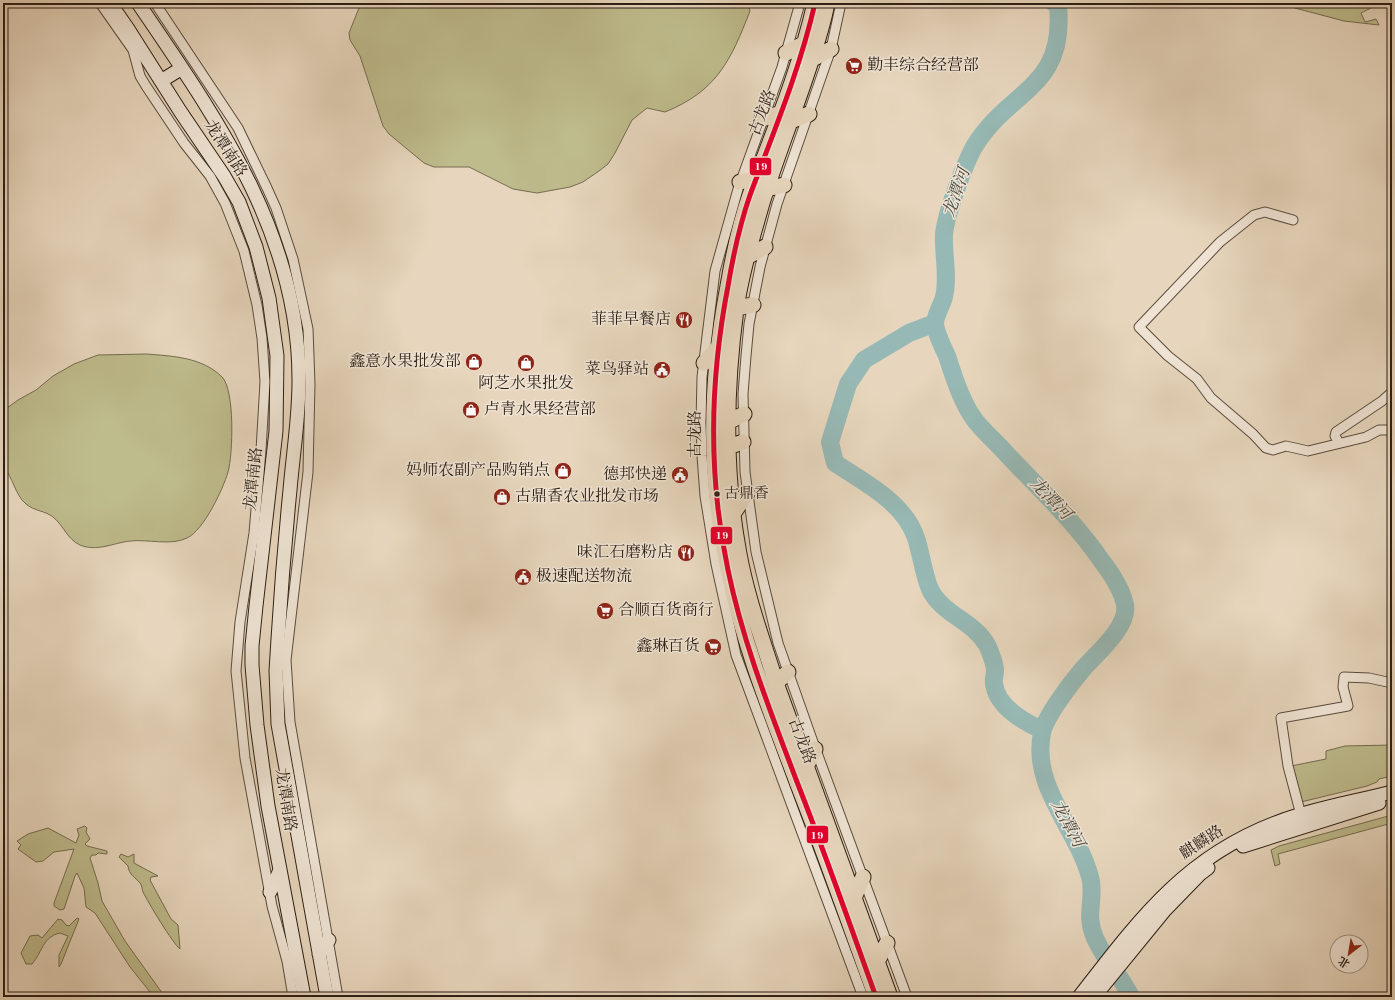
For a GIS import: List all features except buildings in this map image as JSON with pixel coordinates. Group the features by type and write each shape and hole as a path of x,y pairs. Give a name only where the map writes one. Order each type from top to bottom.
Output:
{"main road":[{"name":"龙潭南路","path":"110,3 133,43 161,81 224,176 244,212 256,247 271,307 277,368 276,431 256,606 252,665 258,732 268,806 304,997"},
{"name":"龙潭南路","path":"138,3 182,68 223,133 262,206 283,266 294,321 299,381 279,618 277,697 278,724 327,997"},
{"name":"古龙路","path":"786,117 815,3"},
{"name":"古龙路","path":"827,3 811,60 786,117 762,184 736,308 729,382 728,447 733,514 740,556 750,598 776,683 890,997"},
{"path":"786,53 805,43"},
{"path":"811,60 831,49"},
{"path":"161,81 182,68"},
{"path":"762,119 809,114"},
{"path":"740,182 784,185"},
{"name":"古龙路","path":"762,184 750,196 728,285 719,346 712,442 716,490 728,571 754,665 876,997"},
{"path":"747,257 765,247"},
{"path":"736,308 753,305"},
{"path":"704,363 719,346"},
{"path":"728,422 744,414"},
{"path":"728,447 743,442"},
{"path":"733,514 747,493"},
{"path":"776,683 788,672"},
{"path":"806,767 815,748"},
{"name":"麒麟路","path":"1093,992 1121,944 1165,893 1210,856 1267,826 1301,815 1392,792"},
{"name":"麒麟路","path":"1079,997 1093,992 1136,946 1165,910 1200,874 1232,851 1280,833 1392,798"},
{"path":"270,892 280,870"},
{"path":"854,898 863,877"},
{"path":"828,903 836,891"},
{"path":"319,954 329,940"},
{"path":"877,962 887,943"}],"street":[{"path":"100,3 133,43 140,76 184,143 210,176 225,203 244,251 259,314 265,382 261,450 254,533 240,622 236,670 245,758 278,933 287,961 293,997"},
{"path":"155,3 238,128 267,188 293,259 308,329 310,384 308,472 286,660 290,722 338,997"},
{"path":"800,3 786,53 740,182 714,271 704,363 701,422 705,496 716,564 736,655 863,997"},
{"path":"841,3 831,49 784,185 765,247 753,305 746,356 743,442 747,493 762,581 788,672 907,997"},
{"path":"1293,220 1266,212 1254,215 1220,242 1139,326 1168,356 1197,379 1211,398 1243,425 1266,448 1274,450 1286,446 1308,451 1327,445 1366,437 1379,430 1392,430"},
{"path":"1339,443 1335,436 1339,430 1382,401 1392,392"},
{"path":"1301,815 1288,766 1281,718 1348,706 1343,687 1344,677 1369,678 1392,683"}],"shaded area":[{"path":"361,3 748,3 750,11 728,59 710,84 683,104 665,112 647,108 632,120 608,164 583,182 570,187 537,193 513,189 469,167 434,167 424,163 389,134 383,126 360,56 350,40 349,33"},
{"path":"1276,3 1369,3 1371,8 1361,13 1365,22 1376,19 1379,25 1344,21"},
{"path":"146,354 196,361 214,370 222,377 229,395 232,423 230,463 226,479 206,518 200,527 187,538 174,542 130,541 93,548 86,547 80,545 72,539 53,517 29,506 19,496 3,466 3,411 18,400 36,390 53,376 74,364 98,355"},
{"path":"1392,745 1392,776 1379,779 1377,782 1367,786 1301,802 1291,766 1326,759 1326,751 1345,746"},
{"path":"1392,815 1392,823 1278,854 1280,864 1275,866 1271,850 1279,846"},
{"path":"85,826 87,828 86,832 90,839 85,844 87,846 107,851 107,854 98,853 96,855 92,855 90,858 102,901 125,941 165,997 154,997 130,967 95,913 86,907 84,888 77,873 64,909 60,910 54,906 74,849 54,852 43,861 36,862 18,849 21,845 17,841 28,834 48,828 76,843 79,835 77,829"},
{"path":"121,854 128,857 134,854 134,863 158,876 151,877 150,880 171,919 178,925 180,949 155,913 143,892 141,884 131,874 128,866 119,857"},
{"path":"77,918 79,919 59,967 59,955 68,936 60,933 54,935 46,941 32,964 26,964 21,953 30,936 38,935 42,938 58,919 62,920 69,926"}],"waterway":[{"name":"龙潭河","path":"1054,3 1058,6 1058,34 1053,55 1044,72 1032,86 1003,112 988,128 974,147 961,177 945,225 944,242 946,281 944,297 936,317 935,324 958,389 969,412 984,431 999,445 1078,530 1112,576 1124,599 1125,613 1117,631 1077,676 1048,718 1042,733 1040,753 1043,771 1049,789 1084,859 1090,877 1092,892 1090,921 1095,938 1131,997"},
{"path":"935,323 909,333 864,360 848,384 830,442 835,463 882,494 902,514 910,525 916,538 927,582 932,593 944,607 975,630 987,645 994,665 994,683 1000,699 1005,706 1019,718 1042,730"}],"transit line":[{"name":"19","path":"815,3 802,52 746,206 740,229 722,321 718,356 715,392 714,463 722,535 728,570 741,624 768,704 876,997"}],"place":[{"name":"勤丰综合经营部","path":"854,66"},
{"name":"菲菲早餐店","path":"684,320"},
{"name":"鑫意水果批发部","path":"474,362"},
{"name":"阿芝水果批发","path":"526,363"},
{"name":"菜鸟驿站","path":"662,370"},
{"name":"卢青水果经营部","path":"471,410"},
{"name":"妈师农副产品购销点","path":"563,471"},
{"name":"德邦快递","path":"680,475"},
{"name":"古鼎香","path":"717,494"},
{"name":"古鼎香农业批发市场","path":"502,497"},
{"name":"味汇石磨粉店","path":"686,553"},
{"name":"极速配送物流","path":"523,577"},
{"name":"合顺百货商行","path":"605,611"},
{"name":"鑫琳百货","path":"713,647"}]}
